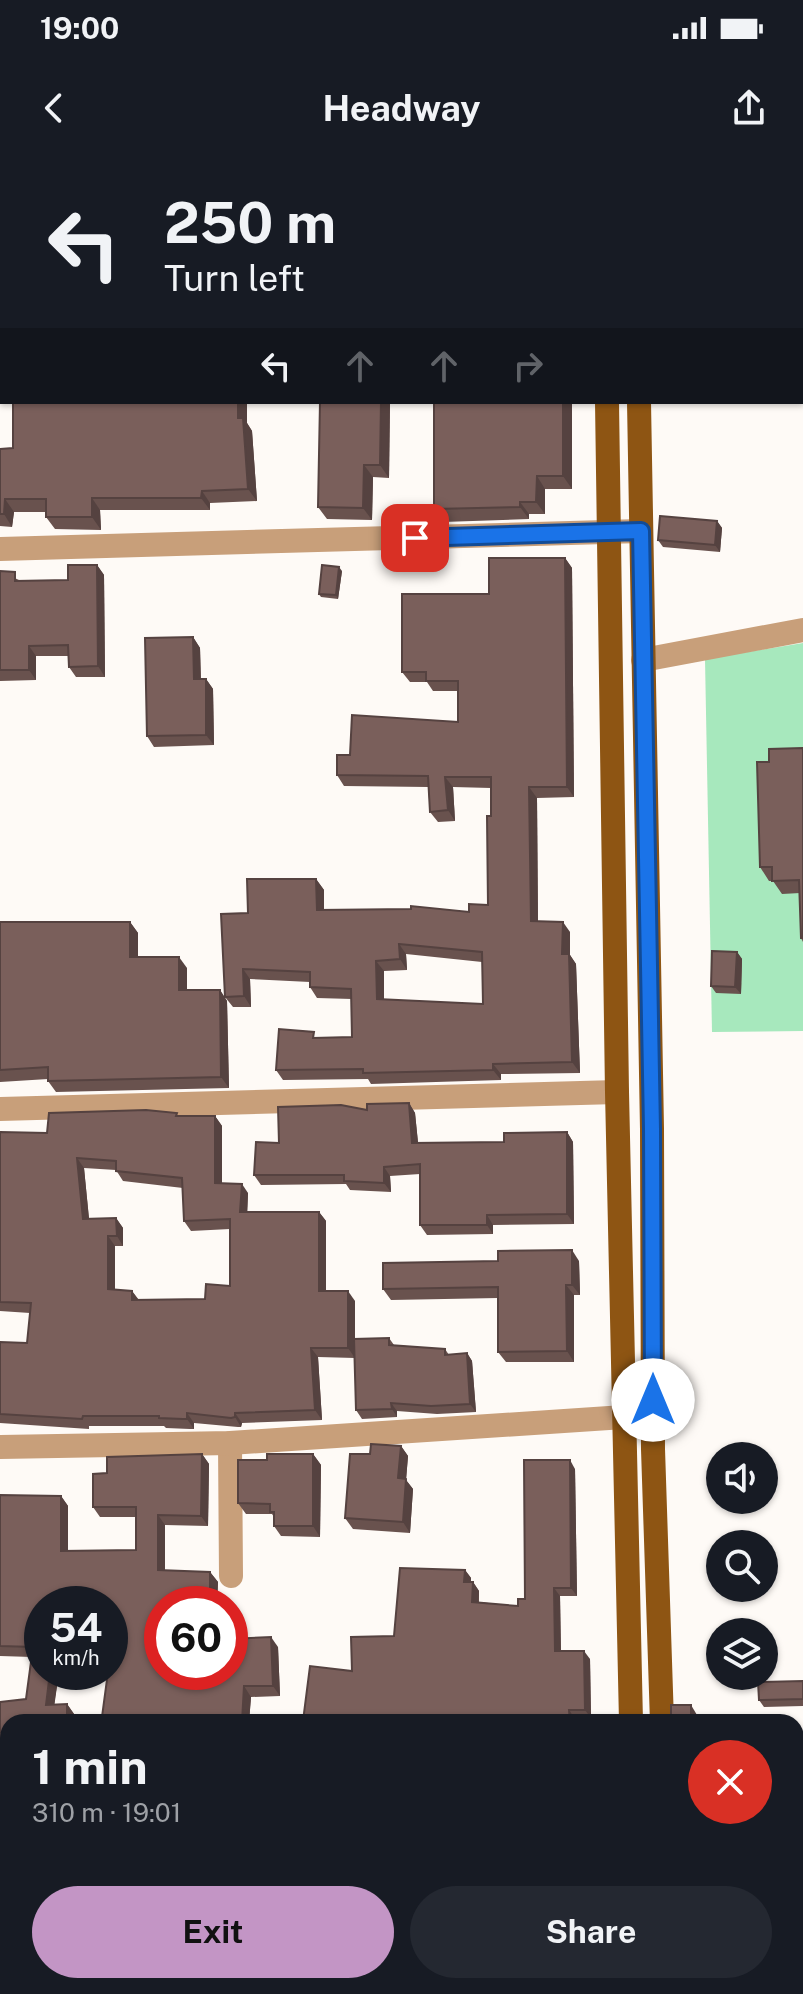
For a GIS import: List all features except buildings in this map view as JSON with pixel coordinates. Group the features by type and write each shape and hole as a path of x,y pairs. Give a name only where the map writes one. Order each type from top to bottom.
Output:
{"main road":[{"path":"607,404 617,1092 631,1714"},
{"path":"639,404 652,1129 653,1430 662,1714"}],"street":[{"path":"0,549 641,531"},
{"path":"643,660 803,630"},
{"path":"0,1109 617,1092"},
{"path":"0,1447 230,1443 624,1417"},
{"path":"230,1443 231,1576"}],"green space":[{"path":"803,643 803,1031 712,1032 705,659"}],"route":[{"path":"415,538 641,531 652,1129 653,1400"}]}
